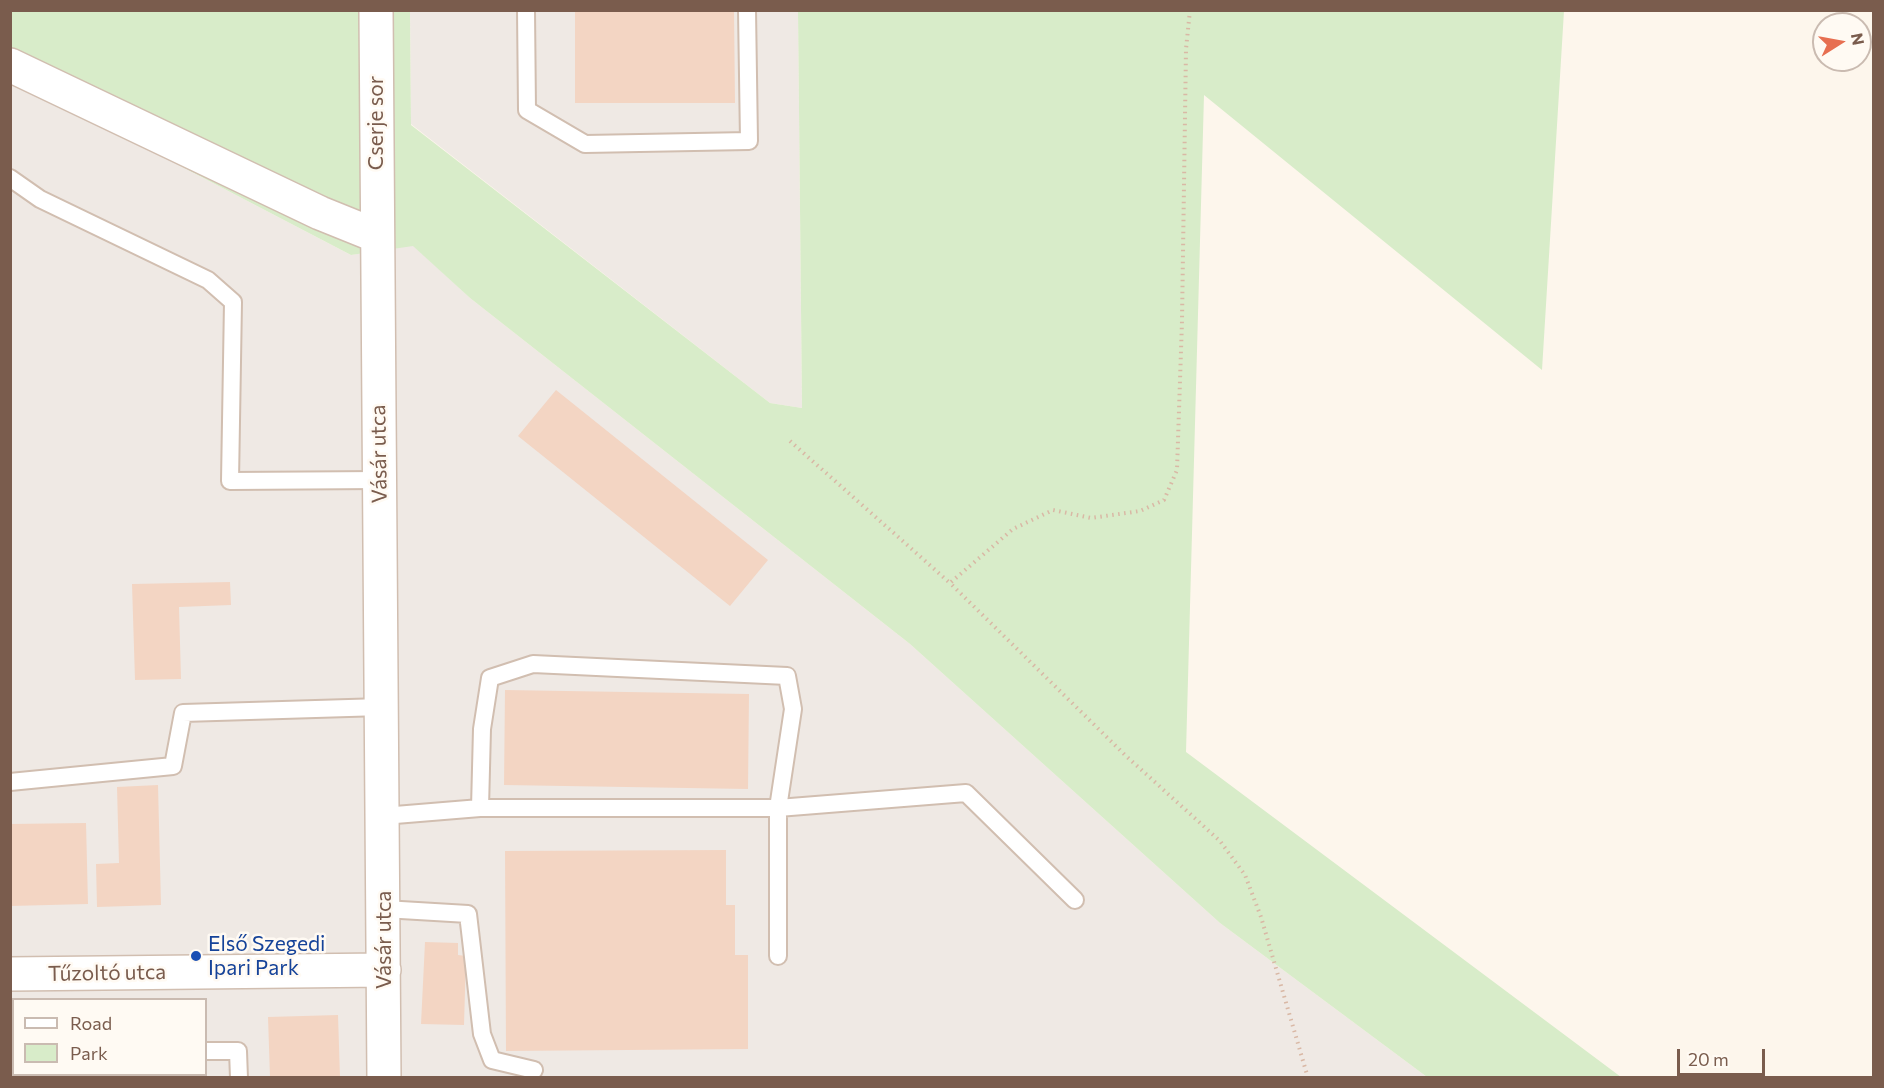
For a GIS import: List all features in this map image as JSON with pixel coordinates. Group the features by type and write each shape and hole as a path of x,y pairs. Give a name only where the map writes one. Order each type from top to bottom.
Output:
{"street":[{"name":"Cserje sor","path":"375,10 377,236"},
{"path":"10,65 320,213 377,236"},
{"name":"Vásár utca","path":"377,236 384,1077"},
{"name":"Tűzoltó utca","path":"10,974 384,970"}],"lane":[{"path":"526,10 527,110 585,144 749,141 747,10"},
{"path":"10,178 40,199 208,280 233,302 230,481 380,480"},
{"path":"480,808 482,729 490,678 533,664 787,676 793,709 778,808 778,956"},
{"path":"10,782 173,766 183,713 382,707"},
{"path":"383,816 480,808 778,808 966,793 1075,900"},
{"path":"384,909 468,914 482,1034 492,1060 534,1070"},
{"path":"207,1051 238,1051 238,1077"}],"path":[{"path":"950,583 1013,530 1053,510 1091,518 1140,511 1164,500 1177,470 1182,321 1186,49 1190,10"},
{"path":"790,441 950,583 1125,755 1221,841 1245,875 1261,917 1308,1077"}],"shaded area":[{"path":"410,11 798,11 802,408 770,403 411,124"},
{"path":"11,80 27,86 351,255 413,245 470,298 910,644 1220,923 1427,1077 11,1078"}],"green space":[{"path":"11,11 410,11 411,125 770,403 802,408 798,11 1564,11 1542,370 1204,95 1186,752 1621,1077 1427,1077 1220,923 910,644 470,298 413,246 351,255 27,86 11,80"}],"building":[{"path":"575,10 734,10 735,103 575,103"},
{"path":"556,390 768,560 730,606 518,436"},
{"path":"230,582 231,605 179,607 181,679 135,680 132,584"},
{"path":"505,690 749,694 748,789 504,785"},
{"path":"158,785 161,905 97,907 96,864 119,863 117,787"},
{"path":"86,823 88,904 10,906 10,824"},
{"path":"726,850 726,905 735,905 735,955 748,955 748,1049 506,1051 505,851"},
{"path":"425,942 458,943 458,955 466,956 464,1025 421,1024"},
{"path":"338,1015 340,1077 270,1077 268,1017"}],"place":[{"name":"Első Szegedi Ipari Park","path":"196,956"}]}
